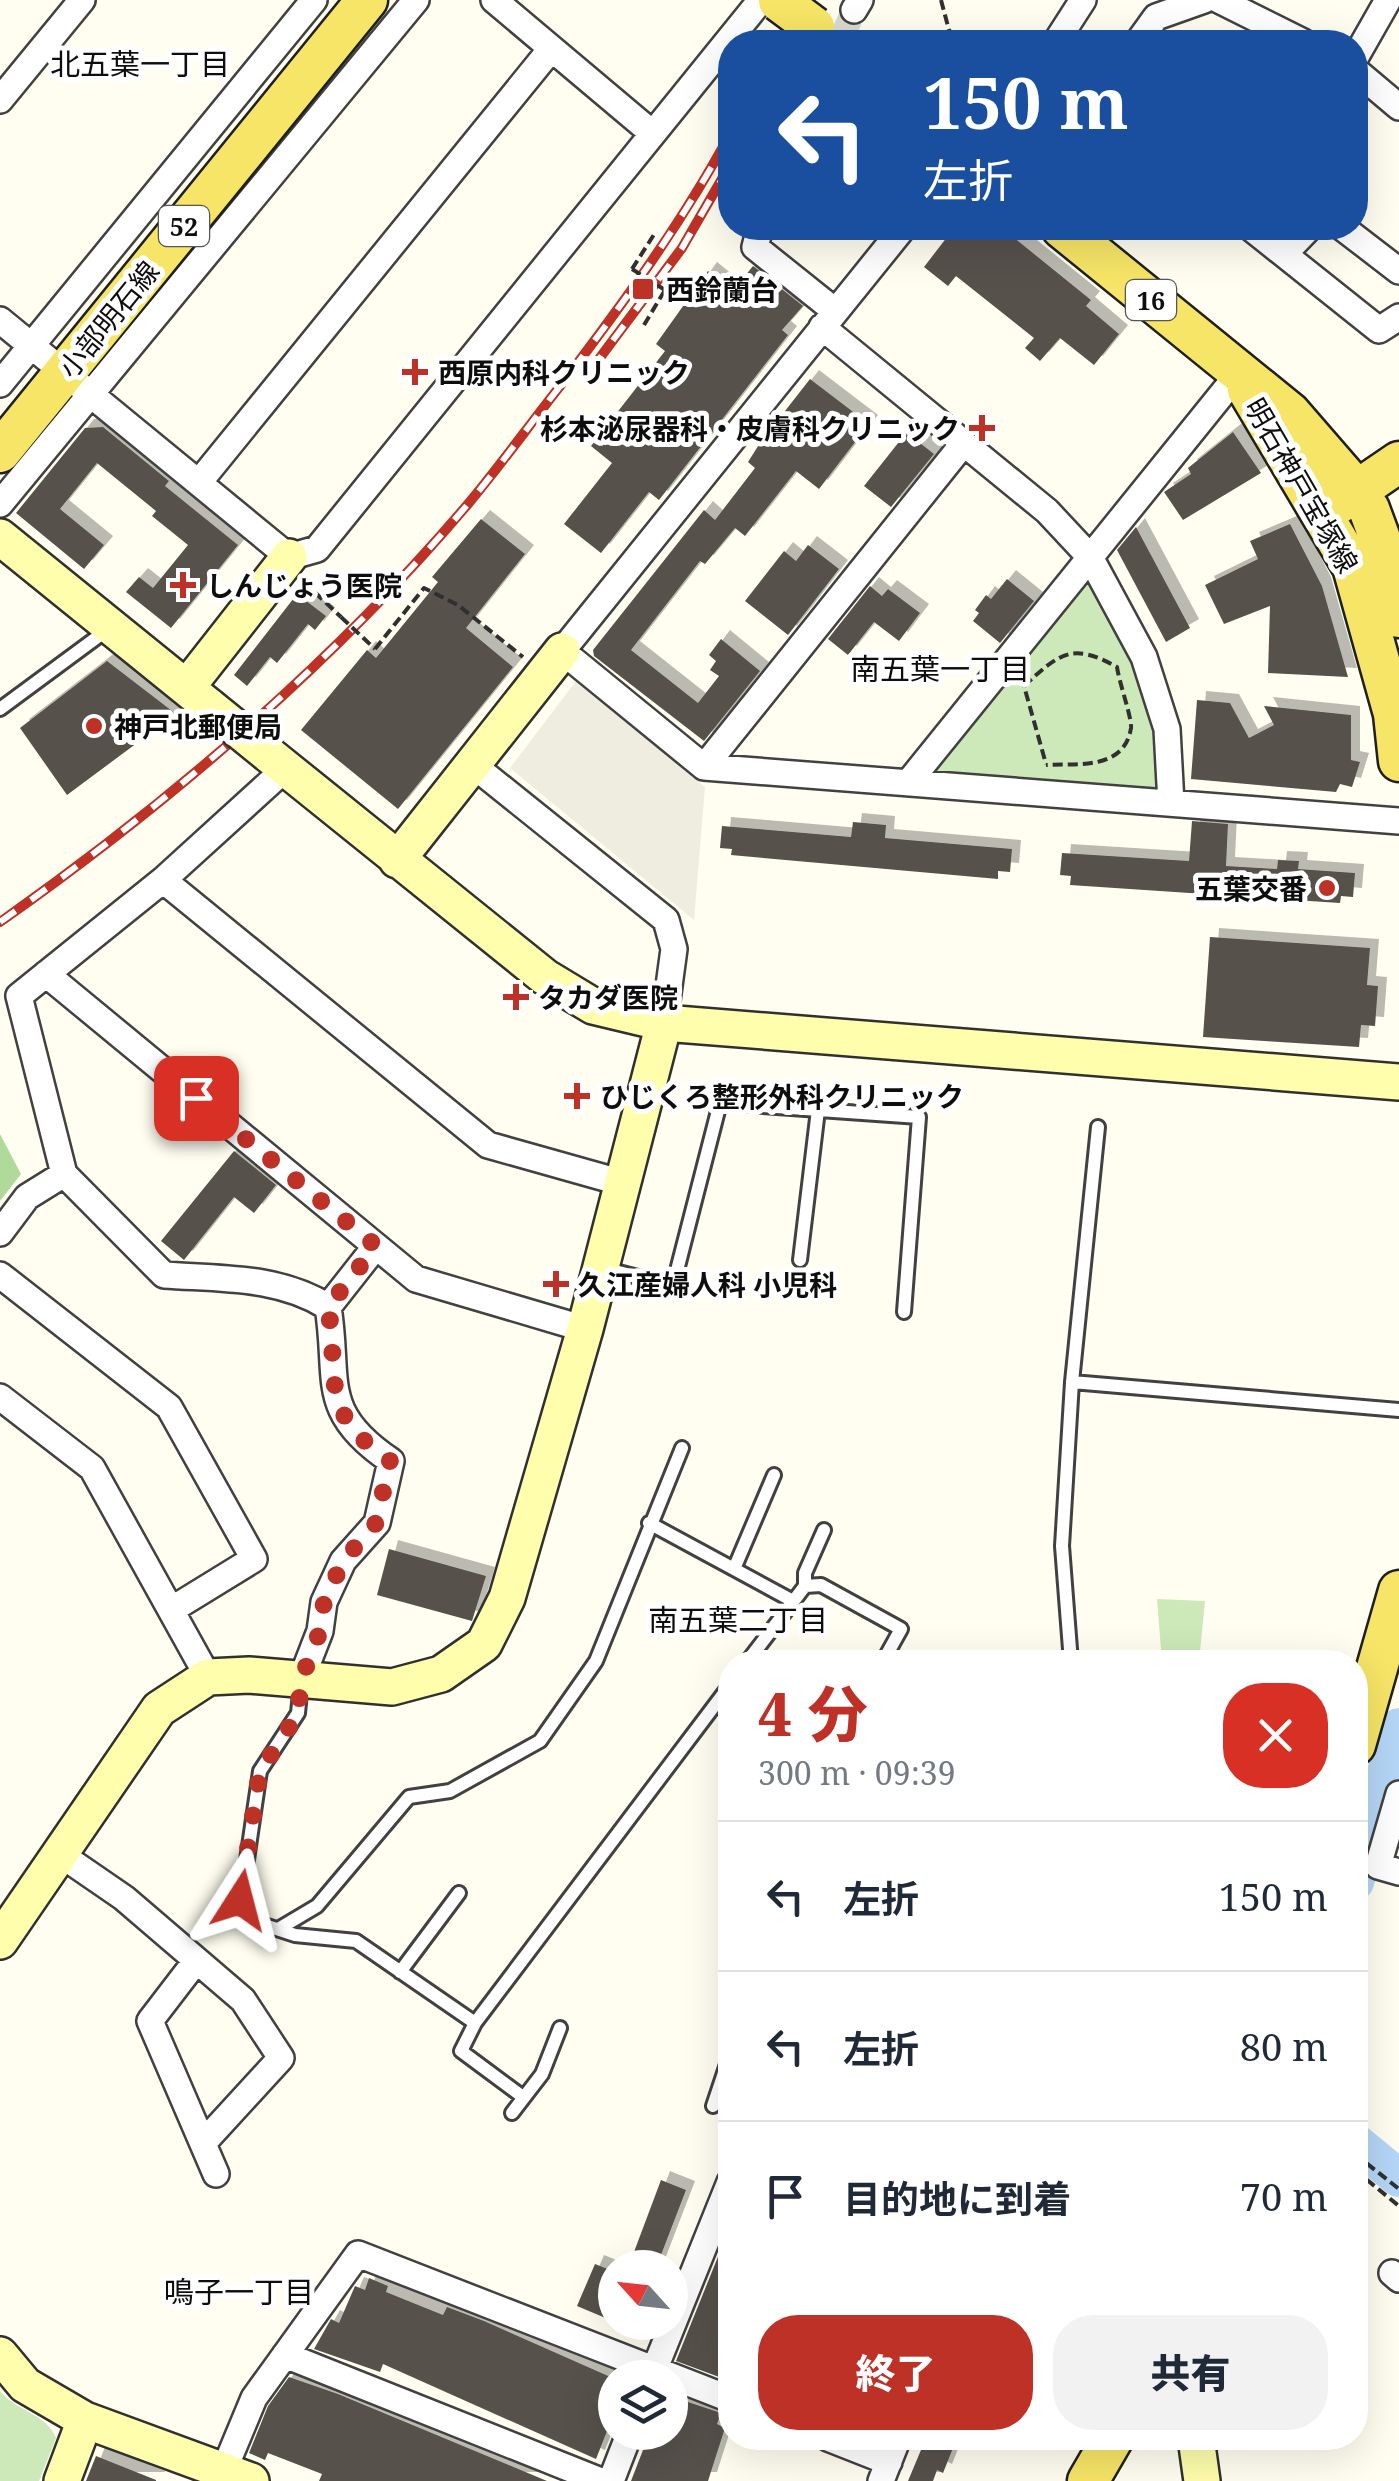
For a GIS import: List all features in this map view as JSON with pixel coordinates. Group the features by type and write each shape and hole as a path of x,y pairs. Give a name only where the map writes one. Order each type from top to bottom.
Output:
{"main road":[{"name":"小部明石線","path":"0,452 79,384 367,0"},
{"path":"778,0 840,20"},
{"name":"明石神戸宝塚線","path":"1077,240 1290,413 1374,495 1399,617"},
{"name":"明石神戸宝塚線","path":"1239,373 1266,426 1325,515 1352,567 1394,714 1399,761"},
{"path":"1325,515 1374,495 1399,462"},
{"name":"明石神戸宝塚線","path":"1394,714 1399,673"},
{"path":"1368,1700 1399,1591"},
{"path":"1088,2481 1106,2450"},
{"path":"1119,2481 1137,2450"}],"street":[{"path":"0,100 82,0"},
{"path":"0,384 314,0"},
{"path":"0,504 79,384 416,0"},
{"path":"494,0 652,134"},
{"path":"737,30 761,0"},
{"path":"1064,30 1083,0"},
{"path":"1147,30 1156,17 1204,0"},
{"path":"1219,0 1279,30"},
{"path":"1368,35 1388,0"},
{"path":"200,481 552,49"},
{"path":"199,697 296,568 317,550 718,53"},
{"path":"1368,81 1399,107"},
{"path":"757,240 755,247 828,319 963,444 1047,512 1090,557 1144,657 1167,729 1171,804"},
{"path":"397,860 473,765 546,657 892,240"},
{"path":"1266,240 1379,330 1399,317"},
{"path":"1284,254 1297,240"},
{"path":"1359,240 1399,271"},
{"path":"0,320 200,481 296,568"},
{"path":"908,783 1239,373"},
{"path":"704,767 963,444"},
{"path":"0,536 397,860 568,993 593,1006 664,1023 1399,1082"},
{"path":"546,657 704,767 1399,821"},
{"path":"276,762 163,880 19,996 64,1174 164,1275 262,1282 302,1290 328,1307 333,1336 331,1382 341,1411 370,1447 390,1461 376,1523 343,1561 324,1602 320,1631 301,1680"},
{"path":"0,1940 160,1709 208,1677 249,1674 392,1687 441,1674 484,1644 508,1598 585,1329 664,1023 674,950 666,920 473,765"},
{"path":"163,880 488,1145 623,1183"},
{"path":"46,974 416,1278 585,1329"},
{"path":"0,1233 27,1198 64,1174"},
{"path":"328,1307 376,1246"},
{"path":"0,1275 169,1407 254,1559 171,1610"},
{"path":"0,1397 92,1468 208,1677"},
{"path":"1399,1794 1378,1866 1399,1872"},
{"path":"60,1854 124,1898 243,2000 281,2058 204,2142"},
{"path":"196,1961 150,2021 216,2174"},
{"path":"658,2360 718,2212"},
{"path":"0,2355 25,2385 85,2420 237,2476 254,2398 358,2254 621,2360"},
{"path":"285,2355 601,2481"},
{"path":"688,2385 718,2395"},
{"path":"62,2481 85,2420"},
{"path":"611,2481 623,2450"},
{"path":"861,2450 889,2460"},
{"path":"1198,2450 1202,2481"}],"lane":[{"path":"0,709 112,626"},
{"path":"601,1268 673,1286 720,1103 919,1117 904,1312"},
{"path":"800,1260 818,1110"},
{"path":"1069,1650 1062,1546 1072,1382 1098,1126"},
{"path":"1072,1382 1399,1410"},
{"path":"280,1928 317,1906 409,1797 450,1791 540,1741 596,1661 682,1448"},
{"path":"734,1569 774,1475"},
{"path":"649,1523 793,1602"},
{"path":"756,1650 805,1586 805,1572 824,1530"},
{"path":"805,1586 821,1585 902,1629 890,1650"},
{"path":"301,1680 298,1714 260,1771 240,1900 252,1921 296,1935 356,1941 475,2023"},
{"path":"523,2097 461,2051 475,2023 718,1701"},
{"path":"400,1972 460,1893"},
{"path":"512,2113 542,2074 560,2028"},
{"path":"713,2106 718,2091"}],"path":[{"path":"941,0 949,30"},
{"path":"644,325 665,290 632,269 655,233"},
{"path":"296,568 375,649 424,588 546,657"},
{"path":"1024,686 1068,653 1090,652 1117,668 1132,726 1120,751 1092,764 1046,765"},
{"path":"1002,668 1024,686 1046,765 1040,793"},
{"path":"1368,2164 1399,2189"},
{"path":"1368,2181 1399,2206"}],"green space":[{"path":"1090,557 1144,657 1171,803 908,783"},
{"path":"0,1134 21,1174 0,1201"},
{"path":"1157,1599 1205,1601 1200,1650 1161,1650"},
{"path":"0,2391 46,2423 56,2438 39,2481 0,2481"}],"shaded area":[{"path":"576,681 705,787 694,920 510,768"}],"building":[{"path":"945,240 1017,240 1091,300 1086,306 1119,334 1094,365 1060,338 1040,361 1025,348 1034,338 956,276 948,286 924,267"},
{"path":"753,266 803,306 782,330 788,335 659,500 649,492 601,553 564,524 612,463 591,446 665,351 656,344 708,271 733,291"},
{"path":"810,379 869,424 819,489 796,471 745,536 735,528 705,564 700,561 631,650 698,703 719,676 710,670 716,661 709,655 721,639 760,671 704,741 594,656 593,650 704,510 715,520 755,468 748,462 760,443"},
{"path":"914,423 928,434 920,443 934,454 891,507 864,486"},
{"path":"103,427 169,481 165,486 238,545 171,628 126,592 139,577 153,588 188,545 152,516 156,511 97,463 60,509 104,545 84,569 16,513 85,428"},
{"path":"1233,432 1261,473 1183,520 1164,492 1191,474 1188,468"},
{"path":"481,519 525,554 466,628 513,667 398,809 301,730 367,650 376,658 438,582 432,577"},
{"path":"1290,524 1322,586 1348,677 1268,673 1270,606 1224,624 1205,585 1258,559 1250,541"},
{"path":"1136,527 1190,628 1166,642 1117,550"},
{"path":"808,545 839,569 788,635 745,601 784,551 796,561"},
{"path":"1007,579 1034,601 1000,643 973,621 979,613 975,610 986,595 991,599"},
{"path":"870,586 882,596 888,589 920,613 899,641 874,622 848,655 828,639"},
{"path":"297,594 326,616 315,630 308,624 277,663 270,657 247,686 234,675"},
{"path":"107,661 176,714 67,795 20,728"},
{"path":"1197,700 1230,703 1249,738 1274,725 1264,706 1351,715 1351,760 1360,762 1352,787 1340,784 1336,792 1191,779"},
{"path":"1192,821 1228,824 1226,866 1277,869 1278,860 1299,861 1298,869 1355,873 1353,897 1341,896 1340,903 1070,885 1071,876 1060,875 1062,853 1189,861"},
{"path":"853,822 886,825 885,838 1012,849 1010,872 998,871 998,879 731,855 732,849 720,848 722,826 851,837"},
{"path":"1210,937 1370,948 1367,985 1378,986 1375,1026 1361,1025 1359,1047 1203,1037"},
{"path":"234,1151 276,1185 254,1213 234,1197 184,1260 161,1241"},
{"path":"389,1549 486,1576 472,1621 377,1595"},
{"path":"661,2180 686,2190 663,2250 635,2250"},
{"path":"718,2257 718,2377 688,2365 688,2360 676,2360 684,2340 688,2340"},
{"path":"595,2264 598,2265 598,2315 577,2306"},
{"path":"369,2278 388,2286 386,2292 443,2315 447,2307 598,2371 600,2450 596,2459 383,2364 380,2372 314,2349 331,2319 339,2323 355,2286 365,2290"},
{"path":"289,2377 547,2481 319,2481 322,2474 268,2453 265,2460 249,2453 268,2406"},
{"path":"688,2402 718,2412 718,2450 708,2481 631,2481 643,2450 688,2450"},
{"path":"921,2450 952,2450 943,2473 937,2470 933,2481 908,2481"},
{"path":"96,2456 156,2480 156,2481 86,2481"}],"waterway":[{"path":"1368,1836 1399,1727"},
{"path":"1368,2153 1399,2178"}],"tunnel":[{"path":"845,30 854,10"}],"railway":[{"path":"788,30 806,0"},
{"path":"0,922 125,829 247,728 362,620 416,563 480,490 606,325 672,231 718,155"},
{"path":"590,371 682,248 718,186"}],"place":[{"name":"西鈴蘭台","path":"643,289"},
{"name":"西原内科クリニック","path":"415,372"},
{"name":"杉本泌尿器科・皮膚科クリニック","path":"982,428"},
{"name":"しんじょう医院","path":"183,585"},
{"name":"神戸北郵便局","path":"94,726"},
{"name":"五葉交番","path":"1327,888"},
{"name":"タカダ医院","path":"516,997"},
{"name":"ひじくろ整形外科クリニック","path":"577,1096"},
{"name":"久江産婦人科 小児科","path":"556,1284"}],"district":[{"name":"北五葉一丁目","path":"140,63"},
{"name":"南五葉一丁目","path":"940,668"},
{"name":"南五葉二丁目","path":"738,1619"},
{"name":"鳴子一丁目","path":"239,2291"}],"route":[{"path":"196,1098 376,1246 328,1307 333,1336 331,1382 341,1411 370,1447 390,1461 376,1523 343,1561 324,1602 320,1631 301,1680 298,1714 260,1771 240,1900"}]}
